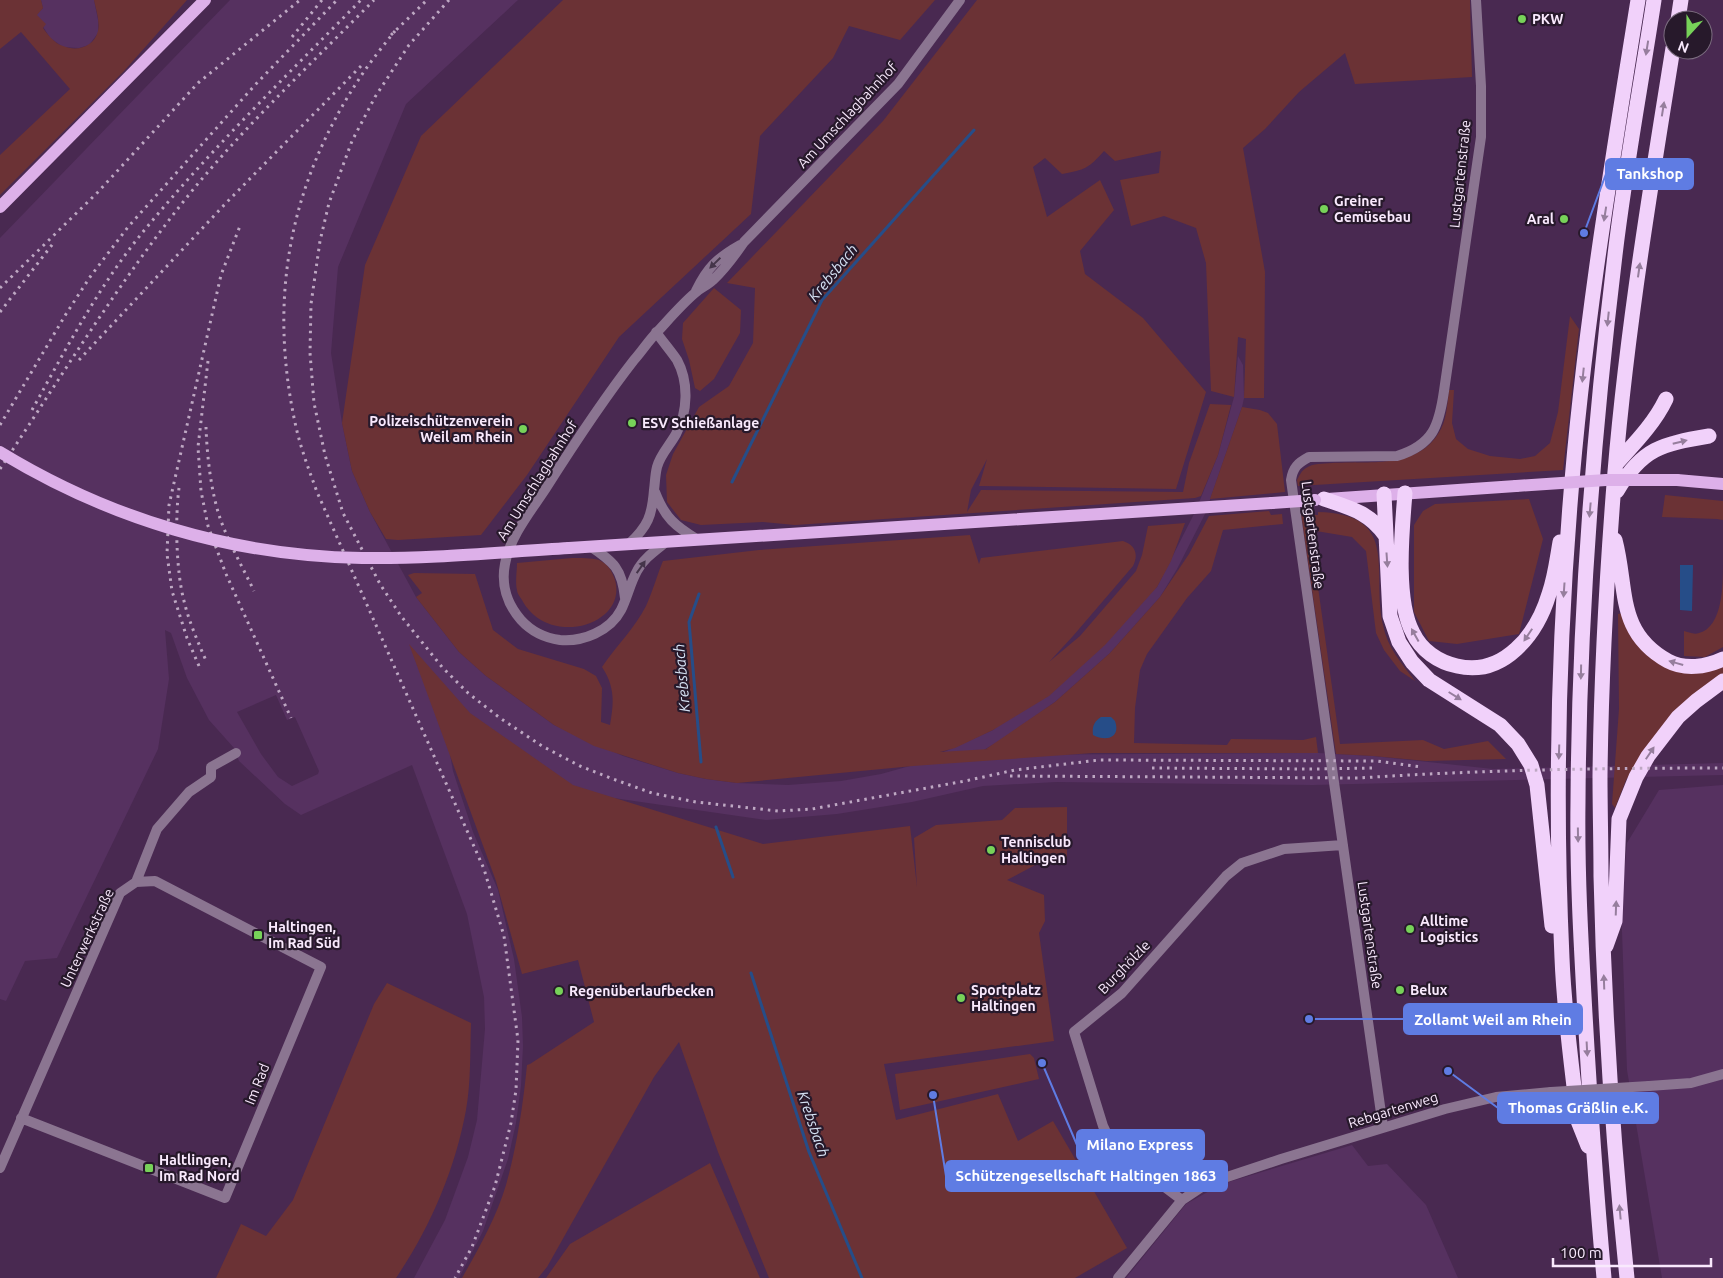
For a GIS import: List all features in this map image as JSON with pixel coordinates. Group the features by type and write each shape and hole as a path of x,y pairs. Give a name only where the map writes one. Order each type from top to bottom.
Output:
{"highway":[{"path":"1593,1157 1578,1121 1562,960 1558,798 1564,597 1570,506 1590,313 1638,0"},
{"path":"1604,1278 1593,1157 1579,915 1578,812 1581,657 1596,437 1615,253 1654,0"},
{"path":"1627,1278 1613,1136 1603,954 1600,780 1606,613 1616,464 1632,318 1671,60"},
{"path":"1616,464 1648,427 1661,410 1666,399"},
{"path":"1613,499 1626,476 1641,458 1667,445 1709,436"},
{"path":"1405,493 1402,554 1404,607 1412,632 1428,652 1448,664 1469,668 1494,664 1509,656 1530,634 1549,594 1561,535 1570,506"},
{"path":"1384,494 1390,616 1399,642 1412,662 1429,680 1500,725 1518,744 1531,765 1538,785 1554,946 1562,960"},
{"path":"1319,500 1362,513 1371,519 1385,535"},
{"path":"1612,527 1620,557 1624,599 1634,630 1643,642 1651,650 1672,663 1679,665 1708,666 1723,659"},
{"path":"1603,954 1615,921 1619,819 1636,777 1648,756 1678,717 1723,681"}],"main road":[{"path":"0,208 205,0"},
{"path":"0,452 55,483 128,515 188,534 253,548 310,556 363,558 400,558 698,540 1606,480 1677,480 1723,484"}],"street":[{"name":"Am Umschlagbahnhof","path":"666,542 642,563 620,612 606,627 596,633 570,641 549,638 534,631 525,624 514,611 506,596 504,585 505,565 511,545 616,383 656,332 696,292 712,281 732,259 744,242 898,84 960,0"},
{"name":"Lustgartenstraße","path":"1383,1127 1291,480 1293,469 1300,462 1309,458 1397,456 1410,452 1422,445 1431,435 1437,424 1444,391 1481,137 1481,86 1476,0"},
{"path":"629,544 648,523 657,466 676,434 684,416 686,400 684,379 677,361 656,332"},
{"path":"654,492 666,516 698,540"},
{"path":"590,546 615,565 621,574 625,598"},
{"name":"Unterwerkstraße","path":"0,1168 120,893 136,882 157,829 190,792 211,777 212,768 236,753"},
{"name":"Burghölzle","path":"1182,1200 1114,1150 1103,1126 1074,1032 1122,993 1226,876 1242,863 1284,849 1343,844"},
{"name":"Im Rad","path":"21,1118 225,1198 321,967 155,881 136,882"},
{"name":"Rebgartenweg","path":"1118,1278 1182,1200 1206,1184 1237,1173 1383,1127 1496,1097 1691,1083 1723,1074"}],"shaded area":[{"path":"0,0 41,0 43,8 37,15 46,24 43,28 49,36 57,43 68,48 79,48 93,41 98,31 98,16 94,0 187,0 124,71 0,195 0,155 70,89 21,32 0,49"},
{"path":"41,0 94,0 98,20 98,33 89,45 79,48 63,47 50,38 36,15 43,8"},
{"path":"230,0 518,0 406,104 338,267 331,353 352,471 370,512 416,597 459,652 486,676 554,725 623,756 678,773 737,783 788,785 841,781 881,774 917,764 993,730 1157,587 1196,510 1218,455 1234,397 1238,356 1243,365 1244,398 1242,407 1205,514 1177,569 1160,597 1110,653 1055,702 1001,740 975,755 1318,753 1373,756 1493,769 1723,763 1723,775 1313,785 1056,782 983,786 912,802 837,814 766,820 565,791 440,699 453,771 473,832 498,890 514,959 522,1017 523,1046 521,1086 516,1123 508,1159 483,1231 459,1278 414,1278 445,1220 468,1157 477,1120 485,1029 484,997 467,914 412,765 301,815 285,804 239,761 234,748 209,720 187,678 171,633 165,630 169,679 158,749 57,958 25,961 6,1001 0,999 0,238","holes":["276,695 287,720 295,717 319,771 318,774 292,786 278,777 261,754 237,712"]},
{"path":"563,0 935,0 900,40 849,26 833,58 760,136 751,214 619,337 527,475 481,535 398,540 386,539 370,512 352,471 342,423 365,265 421,136"},
{"path":"977,0 1470,0 1472,77 1355,84 1345,53 1299,92 1265,129 1243,148 1265,272 1264,398 1244,398 1246,339 1238,337 1234,397 1211,391 1206,263 1196,228 1164,216 1131,226 1120,180 1159,173 1161,151 1115,161 1104,151 1086,167 1062,174 1045,158 1033,167 1047,217 1100,180 1114,210 1080,251 1085,274 1143,318 1206,392 1176,489 979,486 987,459 971,490 967,512 981,490 1183,492 1189,463 1210,404 1231,405 1218,455 1201,496 1195,498 795,525 763,522 701,525 681,520 667,502 666,475 673,454 699,407 729,386 753,343 755,288 727,283 883,121"},
{"path":"714,288 741,310 740,333 714,379 700,391 695,388 682,339 683,323"},
{"path":"1570,316 1579,329 1563,470 1298,486 1297,480 1301,473 1312,465 1390,461 1417,453 1429,445 1441,429 1446,413 1449,390 1454,390 1452,423 1456,439 1468,449 1490,456 1520,459 1535,456 1550,443 1558,412"},
{"path":"1242,407 1268,413 1277,424 1285,492 1210,499"},
{"path":"1665,495 1723,501 1723,520 1662,517"},
{"path":"1529,499 1543,539 1519,634 1457,644 1429,641 1414,612 1414,525 1423,511 1435,504"},
{"path":"1269,511 1271,515 1282,514 1283,524 1223,530 1211,571 1187,598 1147,654 1140,670 1135,708 1134,743 1227,745 1231,739 1303,740 1316,737 1318,753 1093,753 913,766 737,783 706,779 678,773 594,746 554,725 486,676 459,652 416,597 422,593 408,575 414,573 475,574 493,630 518,649 584,669 596,676 602,688 601,722 610,725 612,695 609,681 602,667 642,614 663,561 759,550 970,535 979,564 981,558 1123,541 1130,545 1136,554 1133,566 1049,662 1080,636 1136,571 1142,555 1148,526 1185,523 1171,561 1157,587 1105,645 1049,696 993,730 955,748 940,752 989,749 986,749 1055,702 1110,653 1160,597 1189,554 1209,516"},
{"path":"1318,512 1344,515 1361,523 1372,534 1377,549 1380,605 1385,633 1396,655 1415,681 1400,671 1384,650 1376,633 1366,551 1352,537 1310,530 1340,744 1423,740 1444,749 1488,741 1506,759 1426,761 1336,754 1301,514 1318,515"},
{"path":"572,558 596,559 605,564 615,580 616,596 610,609 598,619 583,625 566,627 549,624 534,615 518,594 516,584 517,563"},
{"path":"1723,582 1723,647 1705,657 1684,656 1684,631 1697,634 1707,629 1717,614"},
{"path":"1623,613 1649,657 1723,666 1723,674 1652,741 1626,780 1615,808 1612,804 1619,709 1618,614"},
{"path":"409,644 470,713 573,785 763,844 910,826 917,887 914,838 936,825 1002,820 1015,808 1067,807 1067,863 1039,863 1007,880 1044,895 1045,921 1039,933 1054,1041 884,1064 896,1120 998,1094 1018,1141 1053,1121 1127,1248 1075,1278 769,1278 718,1152 679,1042 654,1077 547,1267 538,1278 462,1278 492,1221 506,1185 519,1125 527,1065 594,1022 578,960 522,974 496,881"},
{"path":"1723,785 1723,1278 1662,1278 1627,1070 1621,904 1627,843 1659,790"},
{"path":"387,983 471,1023 469,1089 461,1132 440,1198 420,1239 396,1278 216,1278 241,1224 266,1236 293,1200 374,1004"},
{"path":"1030,1054 1034,1058 1039,1079 900,1110 895,1074"},
{"path":"1352,1145 1368,1166 1387,1164 1426,1205 1458,1278 1126,1278 1186,1204 1222,1184"},
{"path":"710,1163 760,1278 546,1278 570,1244"}],"water":[{"path":"1680,565 1693,565 1692,611 1680,610"},
{"path":"1101,717 1111,717 1115,721 1116,731 1111,737 1103,738 1093,735 1094,724"}],"waterway":[{"name":"Krebsbach","path":"732,482 822,300 974,130"},
{"name":"Krebsbach","path":"699,594 689,622 701,762"},
{"name":"Krebsbach","path":"716,827 733,877"},
{"name":"Krebsbach","path":"751,973 809,1152 862,1278"}],"railway":[{"path":"0,288 98,192 198,83 300,0"},
{"path":"292,37 322,0"},
{"path":"0,425 66,314 90,277 128,227 255,85 337,0"},
{"path":"32,410 100,292 130,248 172,197 224,140 361,0"},
{"path":"0,469 70,361 143,254 196,186 261,114 374,0"},
{"path":"391,35 427,0"},
{"path":"449,0 409,45 375,97 352,141 329,203 320,241 311,304 310,353 314,403 325,455 343,513 380,584 401,616 442,667 468,693 500,718 542,746 580,766 613,779 652,793 696,802 778,811 812,809 1015,770 1099,760 1377,761 1421,767"},
{"path":"395,31 359,79 335,120 315,161 300,203 290,246 285,290 284,335 288,380 296,427 317,492 484,869 504,936 518,1040 516,1090 511,1123 495,1186 472,1247 455,1278"},
{"path":"79,360 226,203 361,66"},
{"path":"199,666 187,638 172,591 167,554 169,505 221,275 240,226"},
{"path":"0,312 55,241"},
{"path":"208,361 198,447 201,491 208,526 226,574 291,718"},
{"path":"206,427 210,474 221,521 254,591"},
{"path":"179,488 177,544 181,589 191,624 207,663"},
{"path":"1152,768 1374,768"},
{"path":"1010,776 1359,778 1541,770 1723,768"}],"place":[{"name":"PKW","path":"1522,19"},
{"name":"Greiner Gemüsebau","path":"1324,209"},
{"name":"Aral","path":"1564,219"},
{"name":"Tankshop","path":"1584,233"},
{"name":"ESV Schießanlage","path":"632,423"},
{"name":"Polizeischützenverein Weil am Rhein","path":"523,429"},
{"name":"Tennisclub Haltingen","path":"991,850"},
{"name":"Alltime Logistics","path":"1410,929"},
{"name":"Haltingen, Im Rad Süd","path":"258,935"},
{"name":"Belux","path":"1400,990"},
{"name":"Regenüberlaufbecken","path":"559,991"},
{"name":"Sportplatz Haltingen","path":"961,998"},
{"name":"Zollamt Weil am Rhein","path":"1309,1019"},
{"name":"Milano Express","path":"1042,1063"},
{"name":"Thomas Gräßlin e.K.","path":"1448,1071"},
{"name":"Schützengesellschaft Haltingen 1863","path":"933,1095"},
{"name":"Haltlingen, Im Rad Nord","path":"149,1168"}]}
